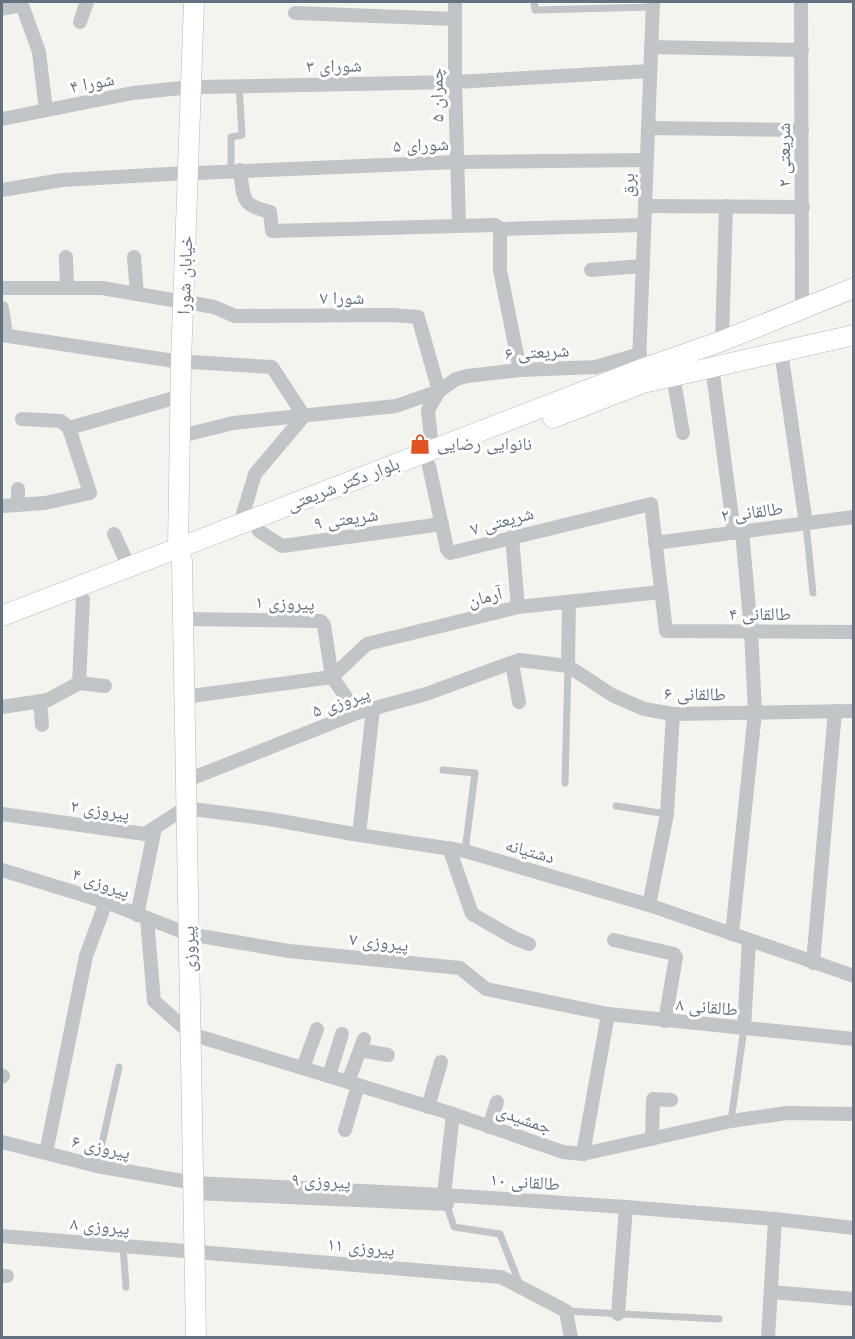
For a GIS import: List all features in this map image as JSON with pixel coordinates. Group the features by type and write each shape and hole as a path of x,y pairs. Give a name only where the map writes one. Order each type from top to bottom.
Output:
{"street":[{"path":"80,22 87,2"},
{"name":"خیابان شورا","path":"194,2 196,87"},
{"name":"خیابان شورا","path":"182,551 189,435 186,362 192,173 196,87 204,2"},
{"path":"392,16 393,2"},
{"name":"چمران ۵","path":"455,2 461,81 456,162 459,225"},
{"name":"شریعتی ۲","path":"801,2 802,309"},
{"path":"2,9 21,3 39,52 46,110"},
{"name":"برق","path":"639,362 653,4"},
{"path":"295,13 455,19"},
{"path":"651,47 802,50"},
{"name":"شورای ۳","path":"196,87 461,81 650,71"},
{"name":"شورا ۴","path":"2,119 133,93 196,87"},
{"path":"648,128 802,130"},
{"name":"شورای ۵","path":"2,190 62,180 192,173 456,162 647,160"},
{"path":"236,171 245,200 252,208 270,212 272,231 459,225 495,225 500,228 644,225"},
{"path":"645,206 803,207"},
{"path":"722,341 726,206"},
{"path":"500,228 500,270 520,370"},
{"path":"66,257 67,288"},
{"path":"134,257 137,294"},
{"path":"591,270 643,266"},
{"path":"2,288 102,288 188,302"},
{"name":"بلوار دکتر شریعتی","path":"431,458 599,376 639,362 722,341 854,288"},
{"name":"شورا ۷","path":"188,302 235,316 392,315 418,317 439,391"},
{"path":"2,308 4,334 186,362 272,367 304,416 255,474 240,524"},
{"path":"768,323 774,331 781,351 806,524"},
{"name":"بلوار دکتر شریعتی","path":"2,630 83,599 240,524 296,509 431,458 643,383 854,335"},
{"name":"خیابان شورا","path":"182,551 181,396 186,362"},
{"path":"712,366 751,632 755,712 732,934"},
{"name":"شریعتی ۶","path":"189,435 233,423 396,406 439,391 456,379 467,376 520,370 599,376"},
{"path":"673,376 682,433"},
{"name":"شریعتی ۷","path":"439,391 428,410 431,458 442,524 450,553 651,504 655,543"},
{"path":"69,428 181,396"},
{"path":"2,507 45,503 90,493 69,428 61,421 22,419"},
{"path":"18,489 18,505"},
{"name":"بلوار دکتر شریعتی","path":"2,616 129,567 259,531 296,509"},
{"name":"طالقانی ۲","path":"655,543 854,517"},
{"name":"شریعتی ۹","path":"259,531 282,546 442,524"},
{"path":"114,534 129,567"},
{"path":"512,537 518,608"},
{"path":"655,543 661,591"},
{"name":"پیروزی","path":"182,551 196,1338"},
{"name":"طالقانی ۴","path":"661,591 666,632 854,632"},
{"name":"آرمان","path":"332,677 367,644 518,608 661,591"},
{"path":"79,683 83,599"},
{"path":"568,666 569,602"},
{"name":"پیروزی ۱","path":"183,619 321,621 324,625 332,677 357,713"},
{"name":"طالقانی ۶","path":"512,663 519,660 568,666 612,695 644,709 673,714 854,711"},
{"path":"512,663 519,702"},
{"name":"پیروزی ۵","path":"185,781 357,713 426,694 512,663"},
{"path":"184,697 332,677"},
{"path":"2,707 48,700 79,683 105,686"},
{"path":"40,701 42,725"},
{"path":"359,835 373,709"},
{"path":"813,963 835,711"},
{"path":"649,905 668,814 673,714"},
{"name":"دشتیانه","path":"185,808 269,819 465,851 649,905 813,963 854,975"},
{"name":"پیروزی ۲","path":"2,814 145,834 185,808"},
{"path":"155,828 142,917 154,1001 191,1034"},
{"path":"448,848 472,914 529,944"},
{"name":"پیروزی ۴","path":"2,870 106,902 188,934"},
{"path":"46,1153 86,956 106,902"},
{"name":"پیروزی ۷","path":"188,934 289,951 460,968 486,989 559,1004"},
{"path":"614,940 674,954 676,957 665,1021"},
{"path":"744,1028 749,940"},
{"name":"طالقانی ۸","path":"559,1004 608,1014 665,1021 854,1039"},
{"path":"583,1154 608,1014"},
{"path":"303,1068 317,1029"},
{"name":"جمشیدی","path":"191,1034 453,1114 563,1152 583,1154 731,1121 787,1113 854,1113"},
{"path":"329,1076 342,1034"},
{"path":"345,1130 362,1045 388,1055"},
{"path":"428,1107 441,1062"},
{"path":"652,1139 653,1099 670,1100"},
{"path":"489,1127 497,1102"},
{"path":"445,1200 453,1114"},
{"name":"پیروزی ۶","path":"2,1142 194,1188"},
{"name":"طالقانی ۱۰","path":"194,1188 627,1207 854,1228"},
{"path":"618,1314 627,1207"},
{"path":"768,1338 775,1219"},
{"name":"پیروزی ۸","path":"2,1236 196,1252"},
{"name":"پیروزی ۱۱","path":"196,1252 501,1276 566,1311"},
{"path":"771,1292 854,1299"},
{"path":"566,1311 571,1338"}],"lane":[{"path":"534,2 535,10 653,4"},
{"path":"236,171 231,137 242,135 239,86"},
{"path":"806,524 813,594"},
{"path":"565,783 568,666"},
{"path":"443,770 475,773 465,851"},
{"path":"616,806 668,814"},
{"path":"731,1121 744,1028"},
{"path":"97,1166 119,1067"},
{"path":"445,1200 454,1227 500,1234 521,1287"},
{"path":"123,1246 126,1287"},
{"path":"566,1311 719,1318"}],"place":[{"name":"نانوایی رضایی","path":"420,444"}]}
